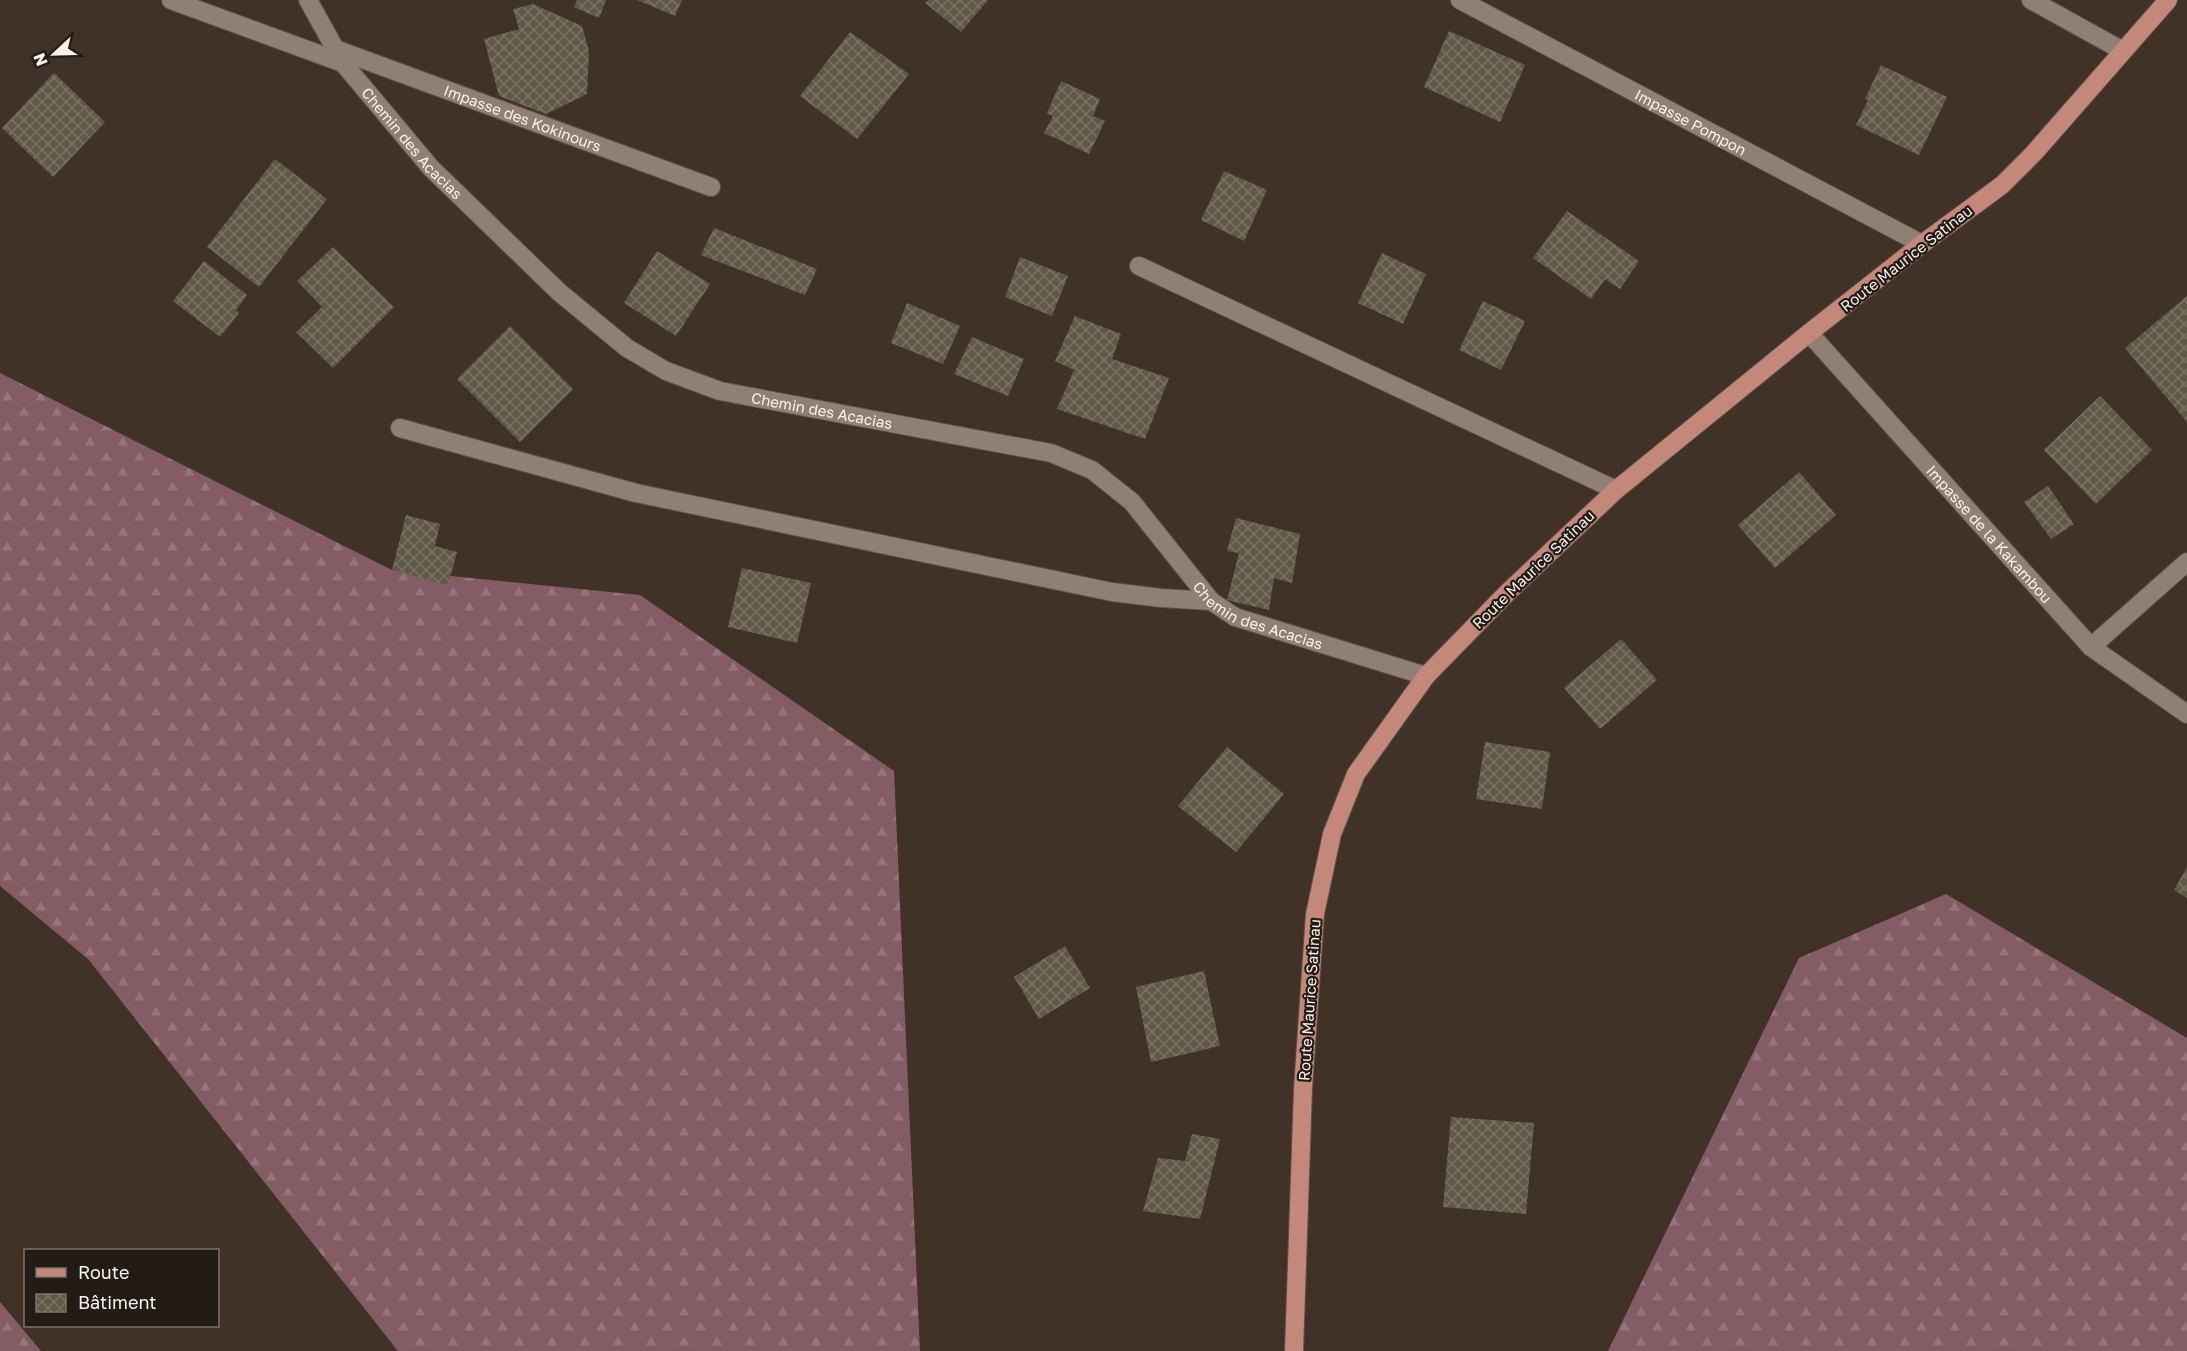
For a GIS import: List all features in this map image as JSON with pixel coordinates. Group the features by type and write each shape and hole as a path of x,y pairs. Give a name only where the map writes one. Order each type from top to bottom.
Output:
{"main road":[{"name":"Route Maurice Satinau","path":"1294,1351 1303,1089 1315,914 1332,834 1356,774 1426,676 1507,593 1616,490 1809,333 1922,244 2002,185 2034,153 2168,0"}],"street":[{"name":"Impasse des Kokinours","path":"171,0 339,56 711,187"},
{"name":"Chemin des Acacias","path":"308,0 339,56 431,168 560,292 627,348 666,371 720,391 1051,453 1092,470 1132,502 1211,601 1235,617 1426,676"},
{"name":"Impasse Pompon","path":"1460,0 1922,244"},
{"path":"2031,0 2123,51"},
{"path":"1139,266 1616,490"},
{"name":"Impasse de la Kakambou","path":"1809,333 2091,647 2187,714"},
{"path":"400,428 636,493 1112,592 1211,601"},
{"path":"2091,647 2187,562"}],"green space":[{"path":"0,373 392,570 640,595 894,771 920,1351 398,1351 88,959 0,886"},
{"path":"1946,894 2187,1038 2187,1351 1608,1351 1799,958"},
{"path":"0,1302 41,1351 0,1351"}],"building":[{"path":"577,0 606,0 599,18 574,7"},
{"path":"637,0 682,0 675,16"},
{"path":"928,0 988,0 961,32 925,3"},
{"path":"533,4 582,26 589,51 587,94 546,114 499,96 484,39 519,29 513,9"},
{"path":"1449,31 1525,65 1500,122 1424,87"},
{"path":"850,32 909,74 857,139 800,96"},
{"path":"1881,65 1947,97 1919,155 1856,125"},
{"path":"54,73 105,122 53,177 2,128"},
{"path":"1061,81 1100,99 1093,116 1105,121 1089,154 1044,133 1053,116 1047,113"},
{"path":"275,159 327,199 259,287 207,247"},
{"path":"1224,171 1267,190 1244,241 1201,220"},
{"path":"1567,211 1639,261 1620,289 1605,279 1591,299 1533,258"},
{"path":"714,228 817,269 805,295 701,255"},
{"path":"333,247 394,307 333,368 296,332 322,307 297,281"},
{"path":"657,251 710,284 676,336 624,303"},
{"path":"1382,253 1426,274 1403,324 1358,303"},
{"path":"1020,257 1068,276 1052,316 1005,297"},
{"path":"204,261 247,295 236,310 239,313 220,337 173,301"},
{"path":"2187,296 2187,422 2125,348"},
{"path":"1483,301 1525,321 1501,370 1459,350"},
{"path":"907,303 960,326 943,364 891,343"},
{"path":"1075,316 1121,334 1112,359 1169,378 1145,439 1057,409 1074,370 1055,361"},
{"path":"510,326 573,389 520,442 457,379"},
{"path":"972,337 1024,359 1008,396 954,374"},
{"path":"2100,396 2152,450 2096,504 2044,450"},
{"path":"1799,472 1836,515 1775,568 1738,525"},
{"path":"2048,486 2074,524 2051,539 2024,502"},
{"path":"406,515 440,524 435,546 457,552 448,585 392,570"},
{"path":"1236,518 1300,534 1292,583 1274,578 1269,610 1227,600 1239,553 1227,551"},
{"path":"742,568 811,583 797,643 728,627"},
{"path":"1621,639 1657,680 1600,729 1564,688"},
{"path":"1485,742 1550,752 1542,809 1476,799"},
{"path":"1227,747 1284,794 1236,852 1178,806"},
{"path":"2187,867 2187,898 2174,890"},
{"path":"1065,946 1090,988 1039,1019 1014,977"},
{"path":"1204,971 1220,1046 1151,1062 1136,987"},
{"path":"1451,1117 1534,1123 1526,1214 1443,1207"},
{"path":"1192,1134 1220,1139 1200,1219 1143,1211 1158,1158 1185,1161"}]}
